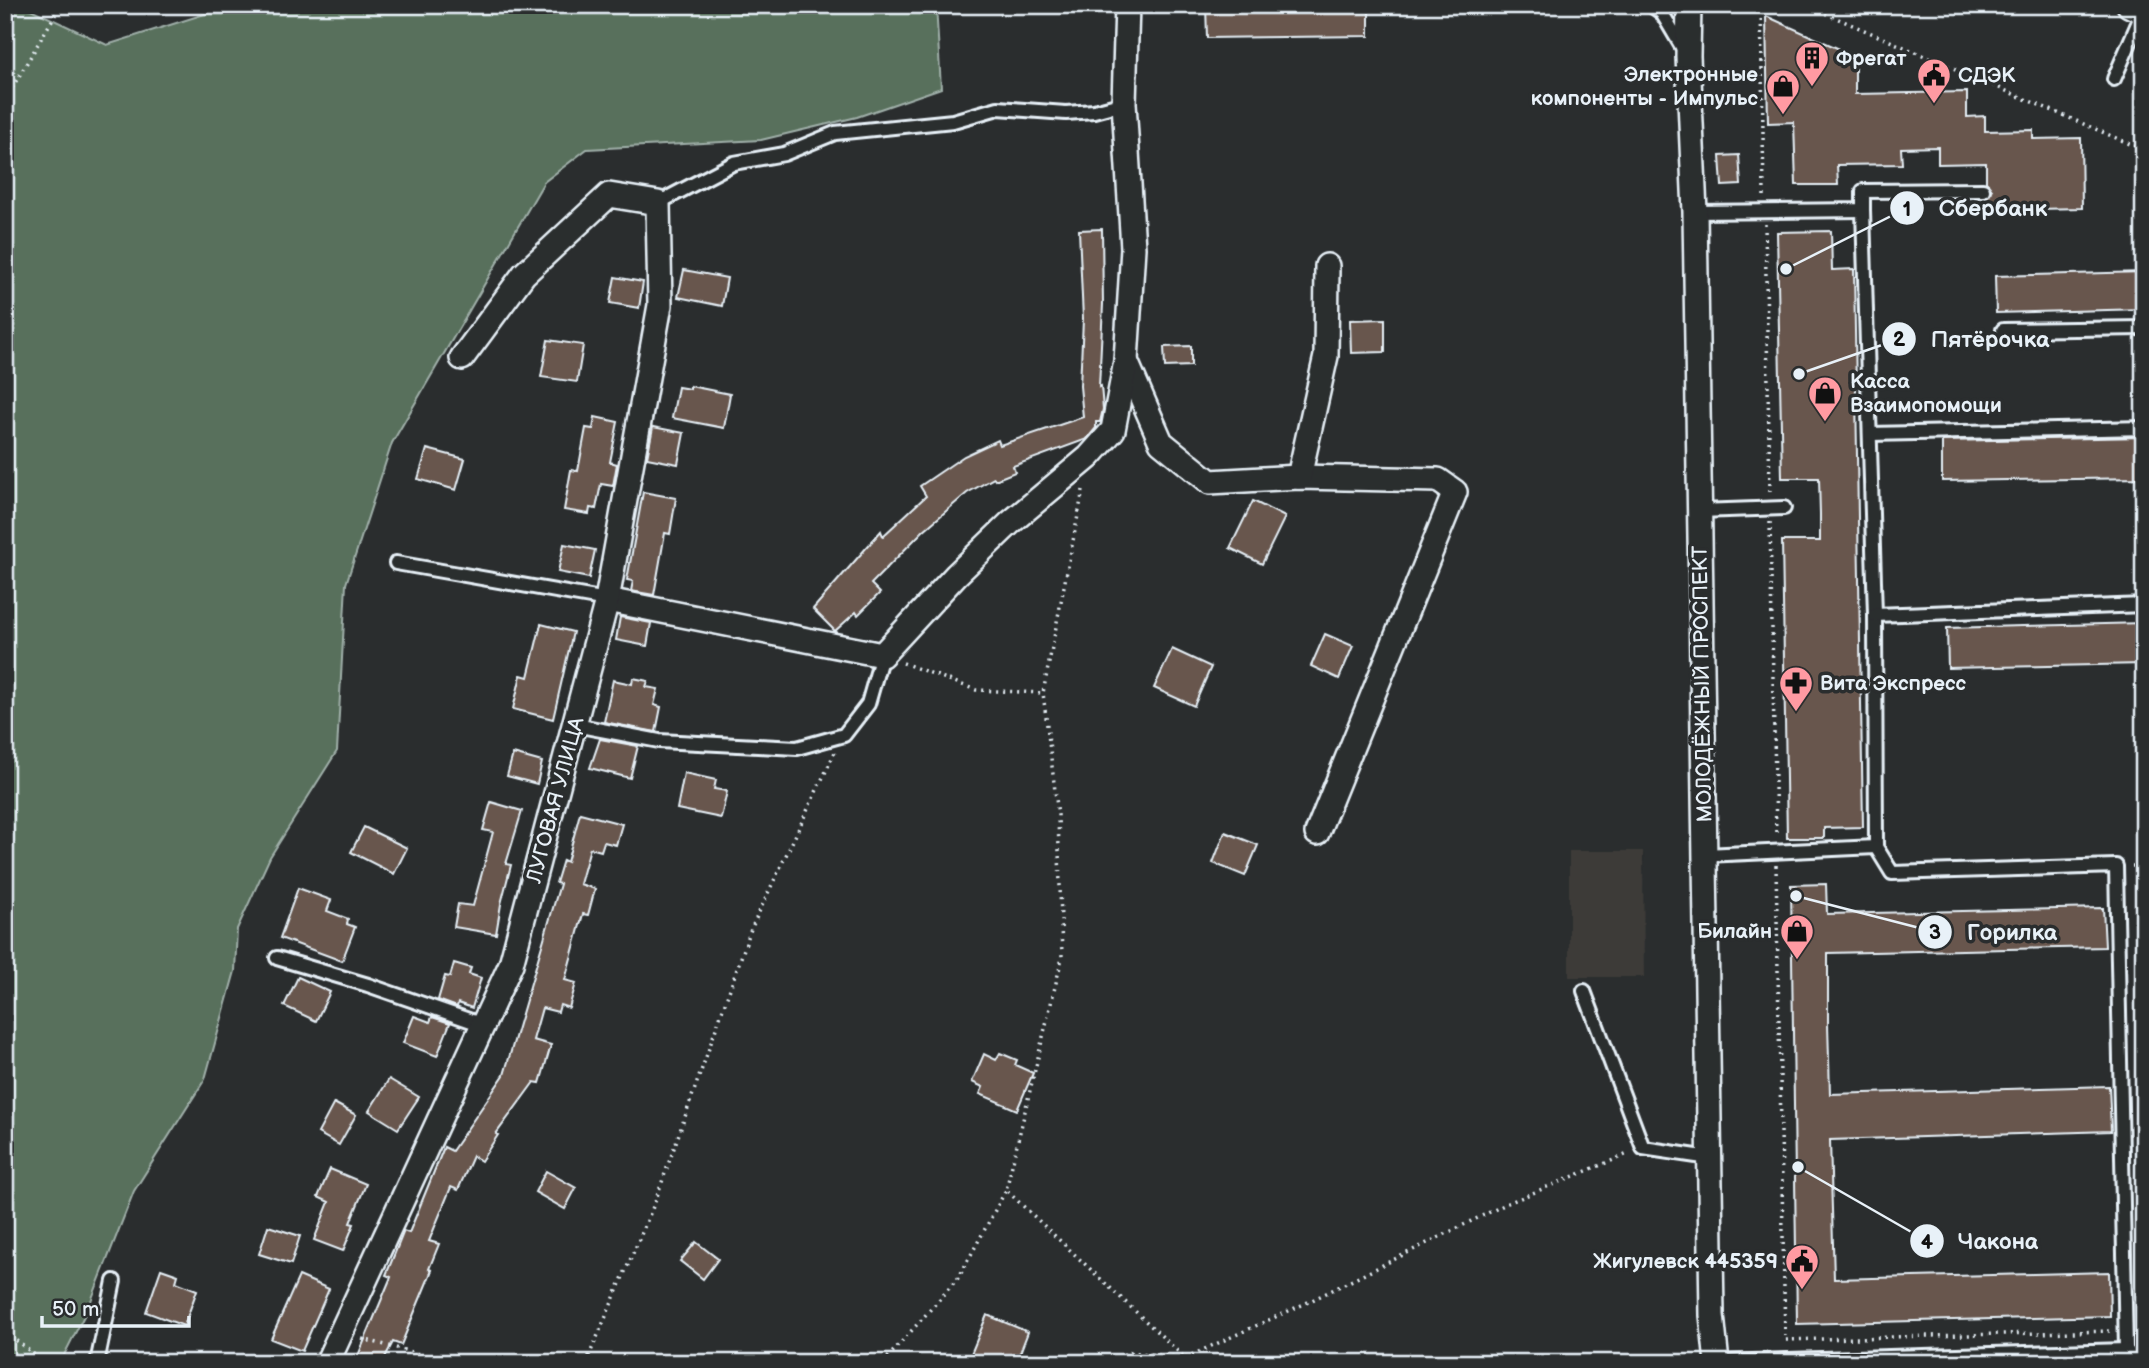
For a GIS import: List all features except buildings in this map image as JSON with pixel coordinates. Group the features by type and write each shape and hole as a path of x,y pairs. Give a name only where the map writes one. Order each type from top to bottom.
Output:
{"street":[{"path":"607,600 882,655 956,575 1010,523 1089,457 1113,430 1126,362 1133,248 1124,103 1127,5"},
{"name":"МОЛОДЁЖНЫЙ ПРОСПЕКТ","path":"1689,5 1688,56 1695,212 1712,1315 1717,1362"},
{"path":"2129,5 2144,12"},
{"path":"463,358 524,274 609,195 658,203"},
{"name":"ЛУГОВАЯ УЛИЦА","path":"327,1363 510,964 607,600 660,305 658,203"},
{"path":"1299,477 1326,356 1327,266"},
{"path":"1126,362 1161,442 1210,482 1299,477 1438,480 1455,492 1317,833"}],"lane":[{"path":"1651,5 1662,13 1688,56"},
{"path":"2114,79 2144,12"},
{"path":"658,203 734,163 784,155 835,133 953,121 998,108 1066,113 1094,111 1124,103"},
{"path":"1983,190 1863,191 1875,615 1877,847 1892,873 2116,866 2126,1350"},
{"path":"1695,212 1863,210"},
{"path":"2003,330 2144,328"},
{"path":"1870,434 2144,428"},
{"path":"1699,511 1784,508"},
{"path":"396,563 607,600"},
{"path":"1875,615 2144,605"},
{"path":"575,725 659,741 797,748 844,734 867,704 882,655"},
{"path":"1705,855 1877,847"},
{"path":"277,958 369,985 483,1025"},
{"path":"1584,991 1643,1148 1710,1157"},
{"path":"97,1363 114,1281"},
{"path":"1717,1362 1944,1359 2126,1350 2141,1362"}],"path":[{"path":"5,100 61,5"},
{"path":"1761,5 1785,1340 2126,1331"},
{"path":"1806,5 2144,150"},
{"path":"883,1363 959,1277 1006,1189 1062,958 1058,815 1043,693 1089,457"},
{"path":"882,655 976,690 1043,693"},
{"path":"586,1363 655,1202 751,929 844,734"},
{"path":"1185,1358 1304,1304 1508,1203 1643,1148"},
{"path":"1006,1189 1185,1358"},
{"path":"5,1332 45,1363"},
{"path":"342,1333 454,1363"},
{"path":"1104,1363 1129,1352 1185,1358 1197,1363"}],"shaded area":[{"path":"1569,851 1643,851 1644,977 1569,977"}],"green space":[{"path":"5,5 22,5 107,45 233,5 936,5 941,88 857,117 761,140 587,149 544,182 392,443 346,584 337,751 270,857 237,929 235,971 205,1079 134,1191 89,1306 60,1363 5,1363"}],"place":[{"name":"Фрегат","path":"1812,88"},
{"name":"СДЭК","path":"1934,105"},
{"name":"Электронные компоненты - Импульс","path":"1783,116"},
{"name":"Сбербанк","path":"1786,269"},
{"name":"Пятёрочка","path":"1799,374"},
{"name":"Касса Взаимопомощи","path":"1825,423"},
{"name":"Вита Экспресс","path":"1796,713"},
{"name":"Горилка","path":"1796,896"},
{"name":"Билайн","path":"1797,961"},
{"name":"Чакона","path":"1798,1167"},
{"name":"Жигулевск 445359","path":"1802,1291"}]}
